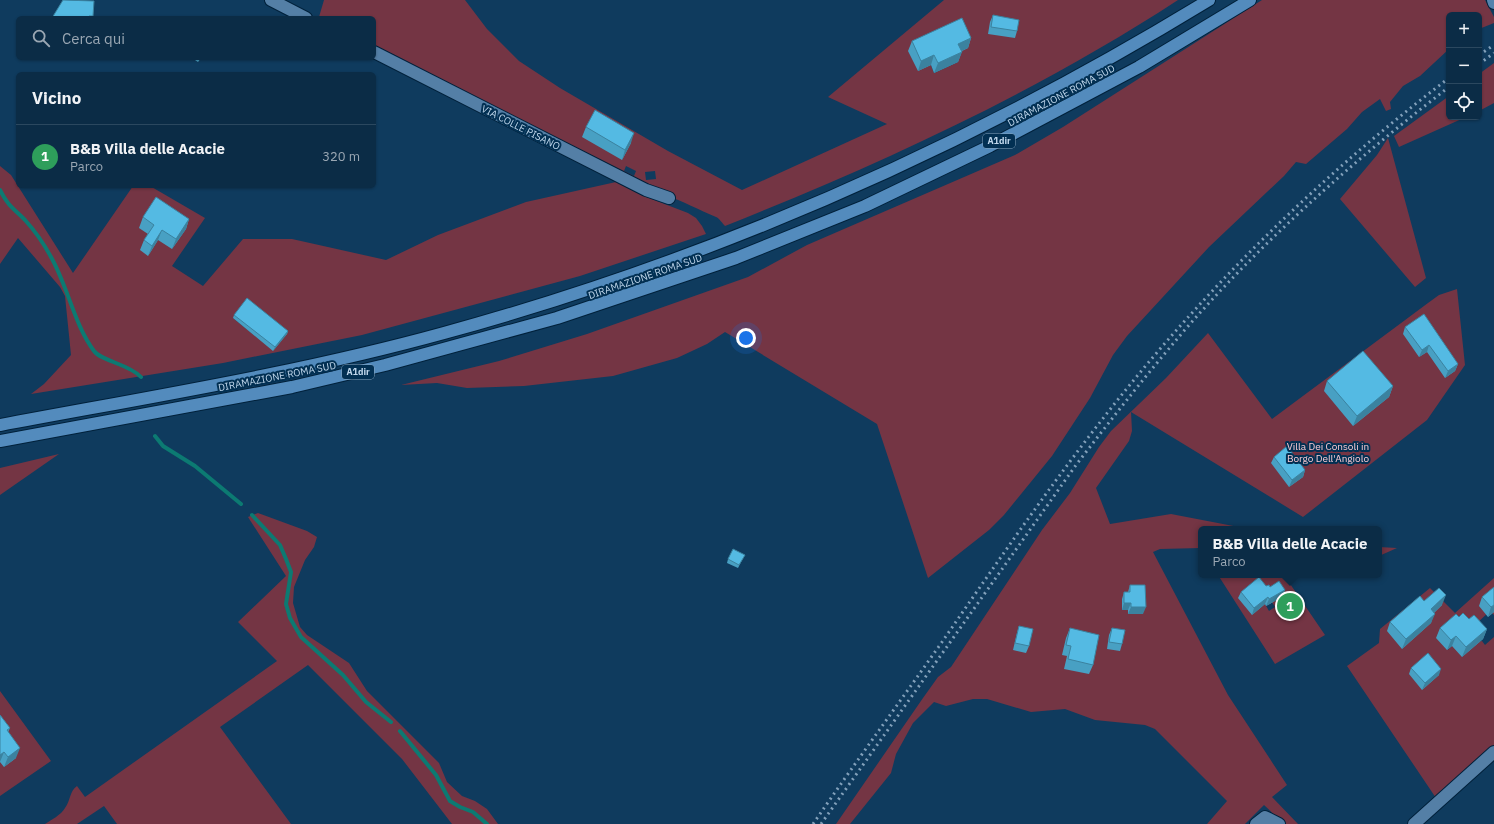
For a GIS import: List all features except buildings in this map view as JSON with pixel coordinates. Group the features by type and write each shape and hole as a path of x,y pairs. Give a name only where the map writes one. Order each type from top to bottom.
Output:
{"highway":[{"name":"DIRAMAZIONE ROMA SUD","path":"0,424 296,369 382,349 531,308 700,250 728,240 841,193 971,131 1116,55 1209,0"},
{"name":"DIRAMAZIONE ROMA SUD","path":"0,441 292,386 385,365 551,320 736,258 865,206 990,146 1139,67 1250,0"}],"street":[{"path":"271,0 302,16"},
{"name":"VIA COLLE PISANO","path":"376,53 646,190 669,198"},
{"path":"1414,824 1494,752"},
{"path":"1256,824 1265,817 1279,824"}],"green space":[{"path":"324,0 465,0 487,29 519,61 560,88 668,151 742,190 887,124 828,97 944,0 1178,0 1124,34 1014,96 900,152 725,226 717,218 665,195 376,47 376,16 319,16","holes":["958,62 934,73 931,65","626,166 636,171 634,176 624,171","655,171 656,179 646,180 645,172"]},
{"path":"1262,0 1485,0 1494,17 1494,23 1482,28 1482,12 1446,12 1446,52 1420,76 1403,86 1390,102 1391,109 1386,111 1380,99 1362,112 1347,129 1306,164 1296,162 1284,176 1209,247 1127,336 1113,355 1090,398 1052,456 1004,515 989,530 928,578 877,424 725,332 707,344 677,358 613,376 524,386 467,388 437,383 401,385 499,361 587,334 748,277 807,245 1015,155 1063,127"},
{"path":"1494,63 1494,103 1482,109 1482,84 1482,72"},
{"path":"1446,98 1446,120 1459,120 1399,147 1394,136"},
{"path":"1388,138 1426,278 1415,287 1340,199 1377,155"},
{"path":"0,166 11,175 16,183 16,188 19,188 73,273 132,188 153,188 205,218 172,266 203,286 243,239 292,239 386,260 438,235 526,202 616,182 641,195 688,213 696,218 706,234 580,276 362,335 223,363 31,394 44,384 71,355 65,296 60,287 18,238 0,264","holes":["233,318 286,334 273,350"]},
{"name":"Villa Dei Consoli in Borgo Dell'Angiolo","path":"1457,289 1465,365 1427,420 1303,517 1131,412 1132,431 1129,441 1096,488 1110,524 1171,514 1233,526 1198,526 1198,548 1160,549 1153,552 1228,695 1287,785 1272,797 1298,824 1284,824 1264,805 1245,824 1207,824 1227,801 1155,729 1145,725 1095,720 1065,709 1031,712 987,699 973,699 946,706 934,702 913,723 896,754 891,773 850,824 836,824 938,677 951,667 1042,530 1070,493 1111,431 1166,378 1208,333 1272,419 1439,295"},
{"path":"59,454 0,495 0,468"},
{"path":"258,513 307,531 317,537 314,547 305,560 294,587 293,603 300,627 307,635 349,663 367,691 439,763 447,782 462,796 475,801 487,809 498,824 452,824 402,759 308,665 220,727 291,824 117,824 104,806 77,824 45,824 63,811 74,788 77,786 85,797 277,661 238,622 286,576 248,517"},
{"path":"1382,547 1397,548 1382,555"},
{"path":"1220,578 1286,578 1325,635 1275,664","holes":["1267,594 1275,607 1269,611 1265,604"]},
{"path":"1494,578 1494,615 1490,611 1452,646 1482,641 1485,645 1494,637 1494,747 1436,798 1347,666 1379,643 1380,629 1430,588 1455,613"},
{"path":"0,691 51,761 0,796"}],"waterway":[{"path":"0,190 8,203 25,220 48,252 57,269 81,329 94,351 103,357 130,369 141,377"},
{"path":"155,436 163,446 195,466 241,504"},
{"path":"252,515 280,545 286,559 291,572 286,604 290,618 301,637 343,675 366,702 391,722"},
{"path":"400,731 436,775 450,801 473,812 487,824"}],"railway":[{"path":"1482,53 1494,45"},
{"path":"1482,62 1494,53"},
{"path":"813,824 1044,496 1098,425 1154,356 1222,281 1294,209 1331,175 1409,109 1446,80"},
{"path":"821,824 1076,465 1175,341 1250,260 1314,199 1347,170 1446,89"}],"place":[{"name":"B&B Villa delle Acacie","path":"1290,606"}]}
